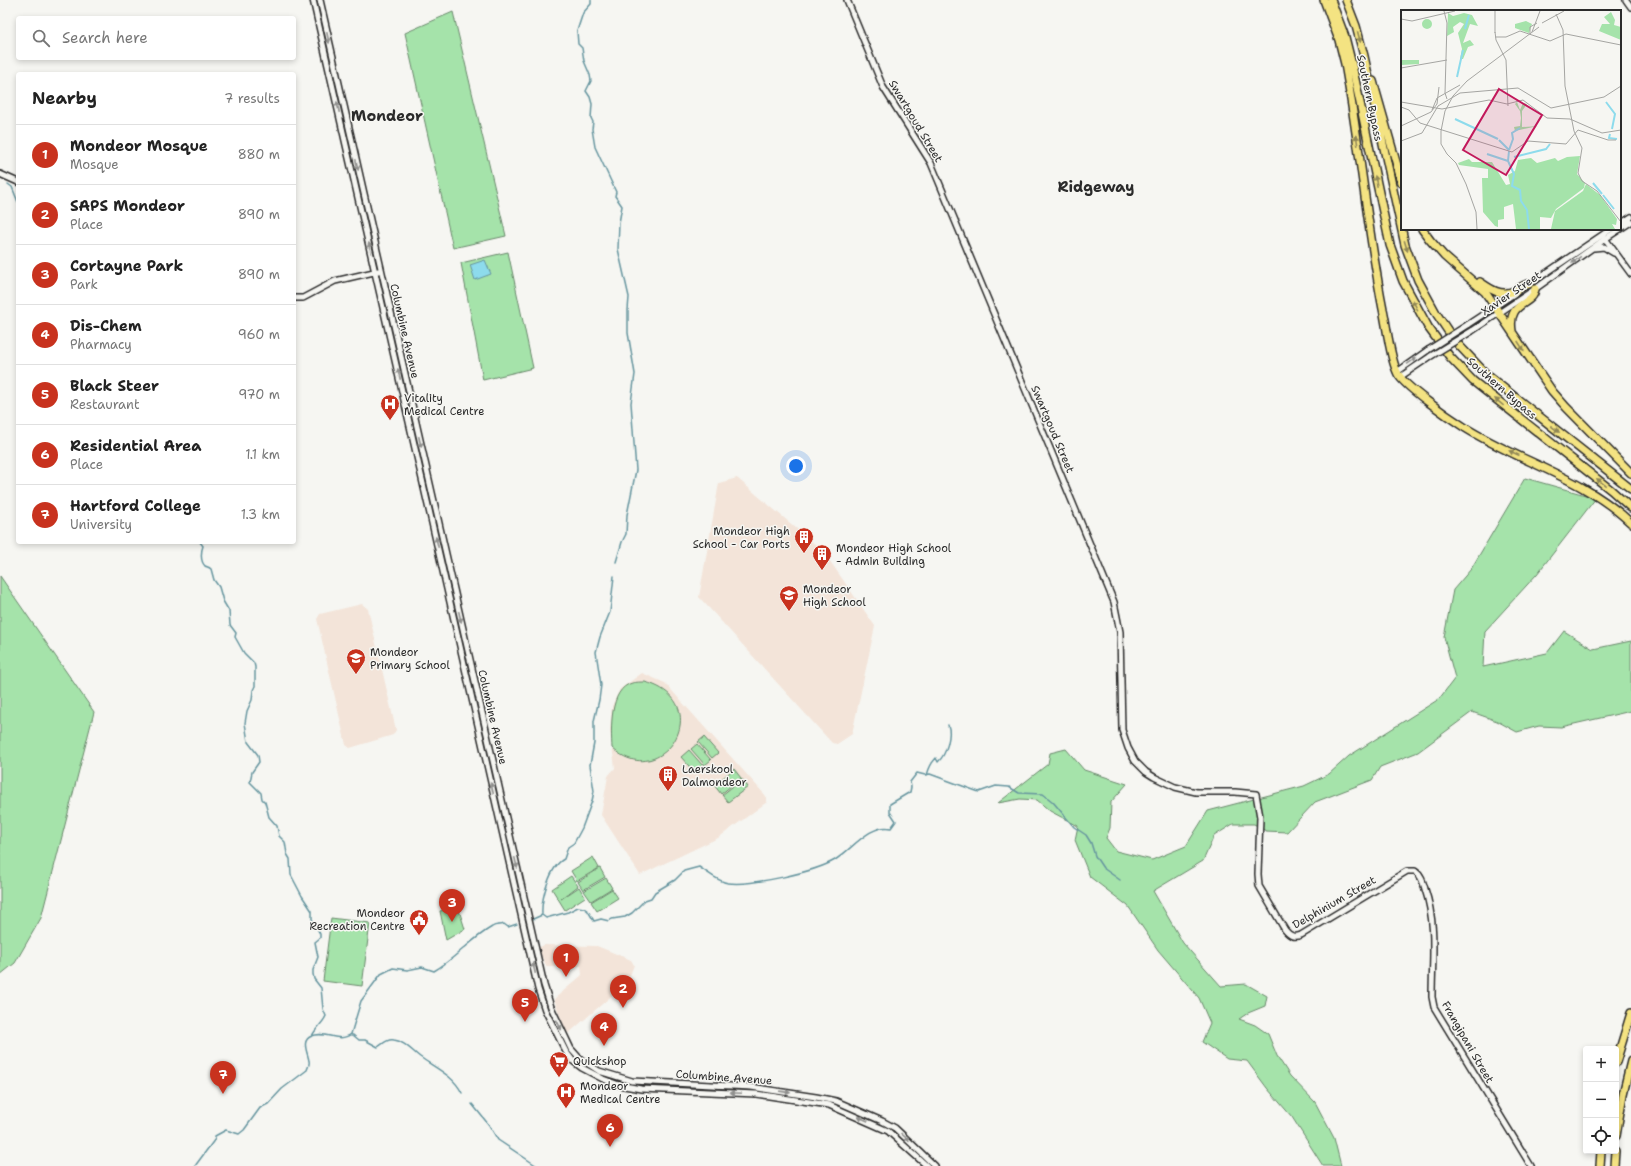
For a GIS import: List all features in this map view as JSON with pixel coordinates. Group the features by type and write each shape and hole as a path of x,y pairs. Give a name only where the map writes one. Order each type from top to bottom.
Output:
{"highway":[{"path":"1324,0 1339,40 1345,64 1378,287 1398,374 1439,410 1464,427 1491,442 1582,486 1602,499 1631,523"},
{"name":"Southern Bypass","path":"1331,0 1345,36 1352,65 1390,245 1403,282 1421,315 1439,342 1473,381 1611,490 1631,508"},
{"name":"Southern Bypass","path":"1346,0 1356,26 1364,56 1401,227"},
{"path":"1364,56 1378,96 1401,179"},
{"name":"Southern Bypass","path":"1402,230 1405,245 1418,280 1436,313 1454,340 1487,374 1631,490"},
{"path":"1423,230 1436,247 1485,292 1537,370 1559,399 1631,473"},
{"path":"1454,264 1497,292 1511,292 1529,284"},
{"path":"1513,334 1511,325 1516,308 1533,296 1535,290"},
{"path":"1619,1052 1631,1013"},
{"path":"1619,1118 1622,1094 1631,1061"},
{"path":"1600,1166 1601,1154"},
{"path":"1614,1166 1615,1154"}],"main road":[{"name":"Columbine Avenue","path":"313,0 345,127 365,197 393,349 433,500 548,1001 571,1048 579,1058 599,1071 632,1081 756,1094 829,1105 888,1131 897,1137 927,1166"},
{"name":"Columbine Avenue","path":"320,0 359,198 399,348 427,501 524,927 543,1005 564,1047 573,1061 592,1074 620,1085 642,1089 751,1087 808,1095 836,1101 895,1128 935,1166"},
{"name":"Swartgoud Street","path":"847,0 883,87 931,163 1114,602 1120,632 1122,730 1131,754 1135,761 1146,772 1161,781 1176,787 1196,792 1235,792 1256,794"},
{"path":"1626,0 1631,7"},
{"path":"0,174 16,181"},
{"path":"359,198 365,197"},
{"path":"1621,223 1631,217"},
{"name":"Xavier Street","path":"1621,228 1631,222"},
{"name":"Xavier Street","path":"1398,374 1467,325 1535,290 1590,250 1610,230"},
{"name":"Xavier Street","path":"1429,353 1472,331 1529,284 1617,230"},
{"path":"1604,237 1631,274"},
{"path":"1590,250 1604,247 1619,258"},
{"path":"296,298 335,281 378,271"},
{"path":"393,349 399,348"},
{"path":"427,501 433,500"},
{"path":"464,663 470,662"},
{"path":"482,742 488,741"},
{"name":"Delphinium Street","path":"1256,794 1260,817 1259,886 1281,924 1290,936 1296,937 1302,935 1407,871 1415,871"},
{"name":"Frangipani Street","path":"1415,871 1421,878 1432,916 1434,939 1432,997 1434,1007 1531,1166"}],"shaded area":[{"name":"Mondeor High School","path":"737,478 823,551 875,626 852,734 837,744 832,743 699,597 719,483"},
{"name":"Mondeor Primary School","path":"362,604 368,609 396,730 393,735 350,748 346,745 317,619 320,614"},
{"path":"642,673 665,683 766,796 767,802 718,838 640,875 601,815 608,776 615,768 610,731 612,706 620,689"},
{"path":"544,945 597,946 631,960 634,965 629,978 624,985 569,1033 565,1030 554,999 582,975 581,966 547,967 538,950"}],"green space":[{"path":"453,12 506,236 453,248 405,33"},
{"path":"508,252 533,368 483,380 461,263"},
{"path":"1525,478 1596,498 1537,574 1485,631 1483,667 1547,653 1564,631 1593,649 1631,641 1631,711 1561,727 1539,726 1517,732 1497,721 1472,712 1418,752 1380,767 1372,780 1315,802 1287,832 1266,831 1254,824 1233,824 1214,836 1203,861 1153,891 1183,943 1221,986 1246,984 1267,996 1265,1006 1248,1013 1239,1019 1255,1025 1268,1034 1277,1056 1290,1076 1315,1102 1334,1138 1341,1166 1323,1166 1292,1117 1267,1088 1247,1061 1227,1059 1202,1042 1210,1023 1199,998 1158,950 1128,906 1090,877 1075,840 1078,826 1050,811 1037,800 1020,799 998,803 1048,764 1050,753 1066,749 1084,770 1127,784 1111,802 1110,828 1106,838 1116,851 1152,860 1186,846 1208,811 1304,786 1329,774 1349,756 1439,699 1455,678 1444,637 1453,590 1471,569"},
{"path":"0,576 94,712 41,918 15,963 0,975"},
{"path":"645,682 667,692 678,707 680,724 675,740 664,753 649,760 631,759 612,748 611,731 613,711 615,701 624,687 632,683"},
{"path":"704,737 718,753 712,758 698,742"},
{"path":"697,744 711,760 705,765 691,749"},
{"path":"689,750 703,766 695,773 681,757"},
{"path":"734,769 741,778 721,794 714,785"},
{"path":"742,779 748,787 728,802 722,795"},
{"path":"593,857 599,868 577,881 571,871"},
{"path":"600,868 605,877 583,890 578,882"},
{"path":"571,876 578,886 561,899 579,887 585,897 565,910 552,889"},
{"path":"606,878 612,888 591,901 584,891"},
{"path":"612,889 618,898 597,911 591,902"},
{"path":"458,907 465,929 446,940 440,911"},
{"path":"331,918 370,923 362,986 323,981"}],"water":[{"path":"485,260 491,274 475,280 470,265"}],"waterway":[{"path":"591,0 591,4 583,13 577,31 578,44 582,48 584,61 591,81 586,91 592,104 591,118 593,122 592,129 595,147 616,192 615,196 622,206 619,223 618,249 629,297 628,333 635,374 631,403 636,470 627,515 626,534 616,562"},
{"path":"8,184 12,187 16,197"},
{"path":"202,544 203,546 201,553 203,564 211,569 214,580 219,587 223,601 229,611 230,625 236,633 235,637 244,653 254,663 255,667 255,686 252,700 247,711 245,723 248,742 258,755 259,762 252,772 250,782 261,793 269,817 277,826 279,836 285,842 287,854 290,859 291,875 312,911 312,919 320,934 320,938 315,942 318,957 313,974 314,979 321,988 323,1009 326,1016 312,1036"},
{"path":"542,914 543,900 547,884 555,868 564,859 568,847 574,843 582,828 592,801 594,791 590,765 594,743 594,721 601,685 596,652 610,612 614,576"},
{"path":"927,775 929,768 936,758 938,762 944,755 949,739 948,725"},
{"path":"533,919 542,915 546,918 568,912 578,907 584,908 588,911 594,921 601,919 609,921 612,919 625,917 632,913 645,900 651,898 655,892 675,880 684,871 699,867 721,881 738,883 783,877 826,865 841,856 862,838 876,829 891,828 896,821 890,812 890,804 910,792 910,782 917,773 925,775 930,774 979,792 996,786 1009,787 1019,793 1043,794 1053,802 1074,827 1086,835 1091,843 1095,856 1103,868 1120,880"},
{"path":"195,1166 215,1139 215,1136 226,1130 239,1134 244,1130 260,1108 268,1104 282,1089 307,1070 309,1062 306,1051 306,1040 308,1038 317,1035 342,1038 351,1034 361,1001 381,974 393,968 407,970 422,967 434,971 449,961 477,937 494,926 504,924 508,927 517,924"},
{"path":"351,1035 359,1040 365,1040 378,1047 389,1040 401,1042 454,1081 462,1093"},
{"path":"472,1104 489,1125 498,1140 537,1166"}],"place":[{"name":"Vitality Medical Centre","path":"390,421"},
{"name":"Mondeor High School - Car Ports","path":"804,554"},
{"name":"Mondeor High School - Admin Building","path":"822,571"},
{"name":"Mondeor High School","path":"789,612"},
{"name":"Mondeor Primary School","path":"356,675"},
{"name":"Laerskool Dalmondeor","path":"668,792"},
{"name":"Cortayne Park","path":"452,922"},
{"name":"Mondeor Recreation Centre","path":"419,936"},
{"name":"Mondeor Mosque","path":"566,977"},
{"name":"SAPS Mondeor","path":"623,1008"},
{"name":"Black Steer","path":"525,1022"},
{"name":"Dis-Chem","path":"604,1046"},
{"name":"Quickshop","path":"559,1078"},
{"name":"Hartford College","path":"223,1094"},
{"name":"Mondeor Medical Centre","path":"566,1109"},
{"name":"Residential Area","path":"610,1147"}],"district":[{"name":"Mondeor","path":"387,116"},
{"name":"Ridgeway","path":"1096,187"}]}
